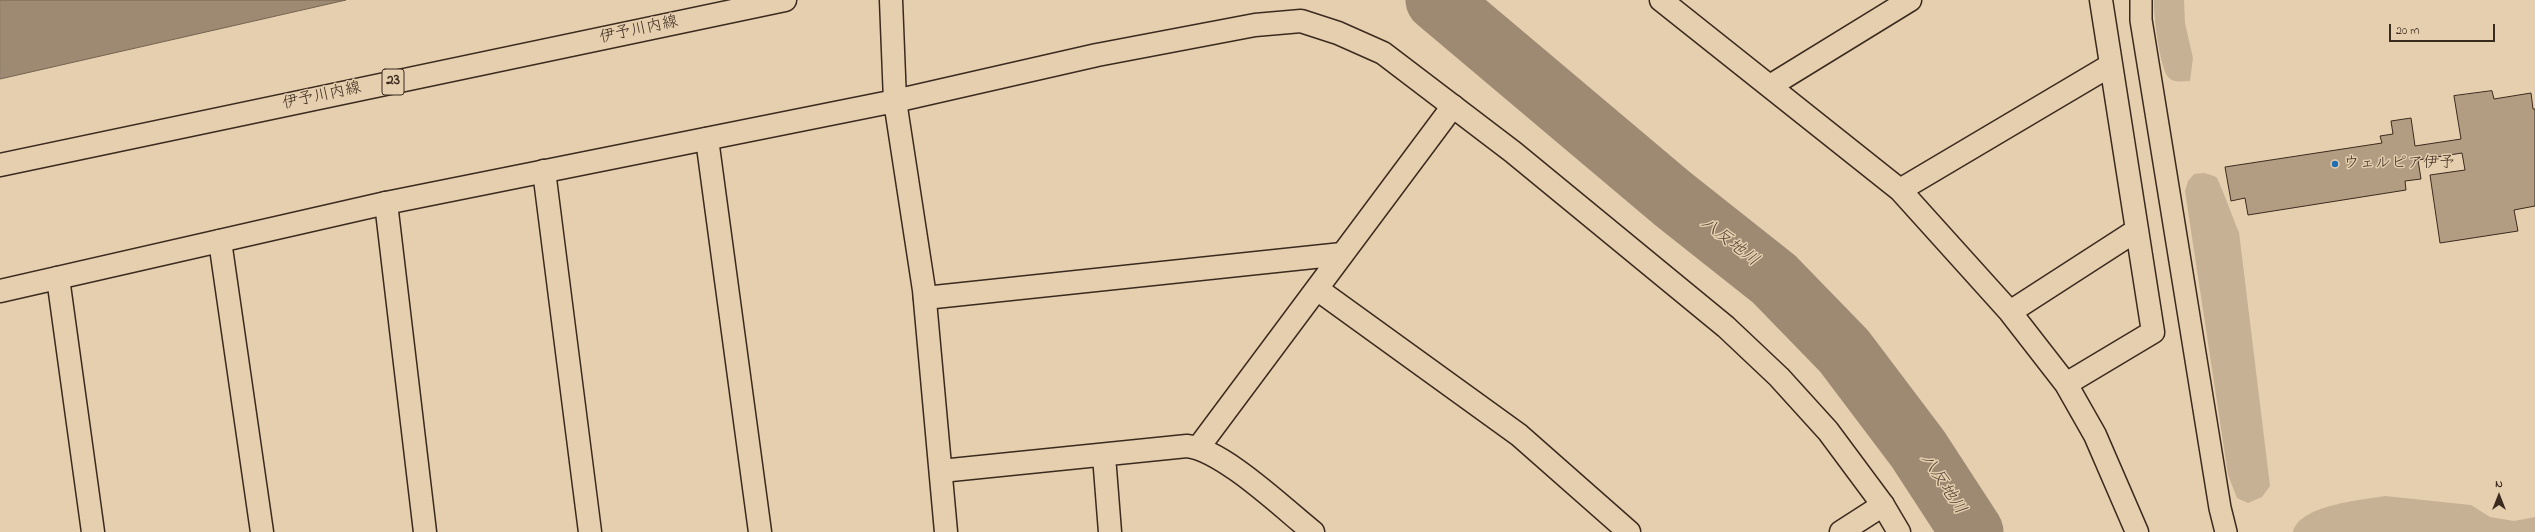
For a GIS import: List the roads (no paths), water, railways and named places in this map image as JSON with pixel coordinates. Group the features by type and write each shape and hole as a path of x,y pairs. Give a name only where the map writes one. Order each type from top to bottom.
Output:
{"street":[{"name":"伊予川内線","path":"0,165 786,0"},
{"path":"891,0 894,101 925,298 941,471 943,532"},
{"path":"1660,0 1900,190 2010,312 2066,384 2095,435 2137,532"},
{"path":"1770,86 1910,0"},
{"path":"2066,384 2152,332 2101,0"},
{"path":"0,291 386,203 894,101 1097,55 1255,25 1301,21 1338,33 1383,53 1514,152 1726,327 1779,377 1828,431 1883,504 1899,532"},
{"path":"1900,190 2111,65"},
{"path":"1198,448 1453,106"},
{"path":"707,139 760,532"},
{"path":"544,171 590,532"},
{"path":"386,203 425,532"},
{"path":"2010,312 2137,230"},
{"path":"220,241 262,532"},
{"path":"925,298 1342,254"},
{"path":"58,278 93,532"},
{"path":"1317,289 1519,435 1603,507 1629,532"},
{"path":"941,471 1104,456 1187,446 1198,448 1243,476 1314,532"},
{"path":"1104,456 1110,532"},
{"path":"1841,532 1883,504"}],"lane":[{"path":"2141,0 2142,28 2220,508 2226,532"}],"waterway":[{"name":"八反地川","path":"1437,0 1673,199 1774,279 1844,351 1918,449 1972,532"}],"place":[{"name":"ウェルピア伊予","path":"2335,164"}]}
